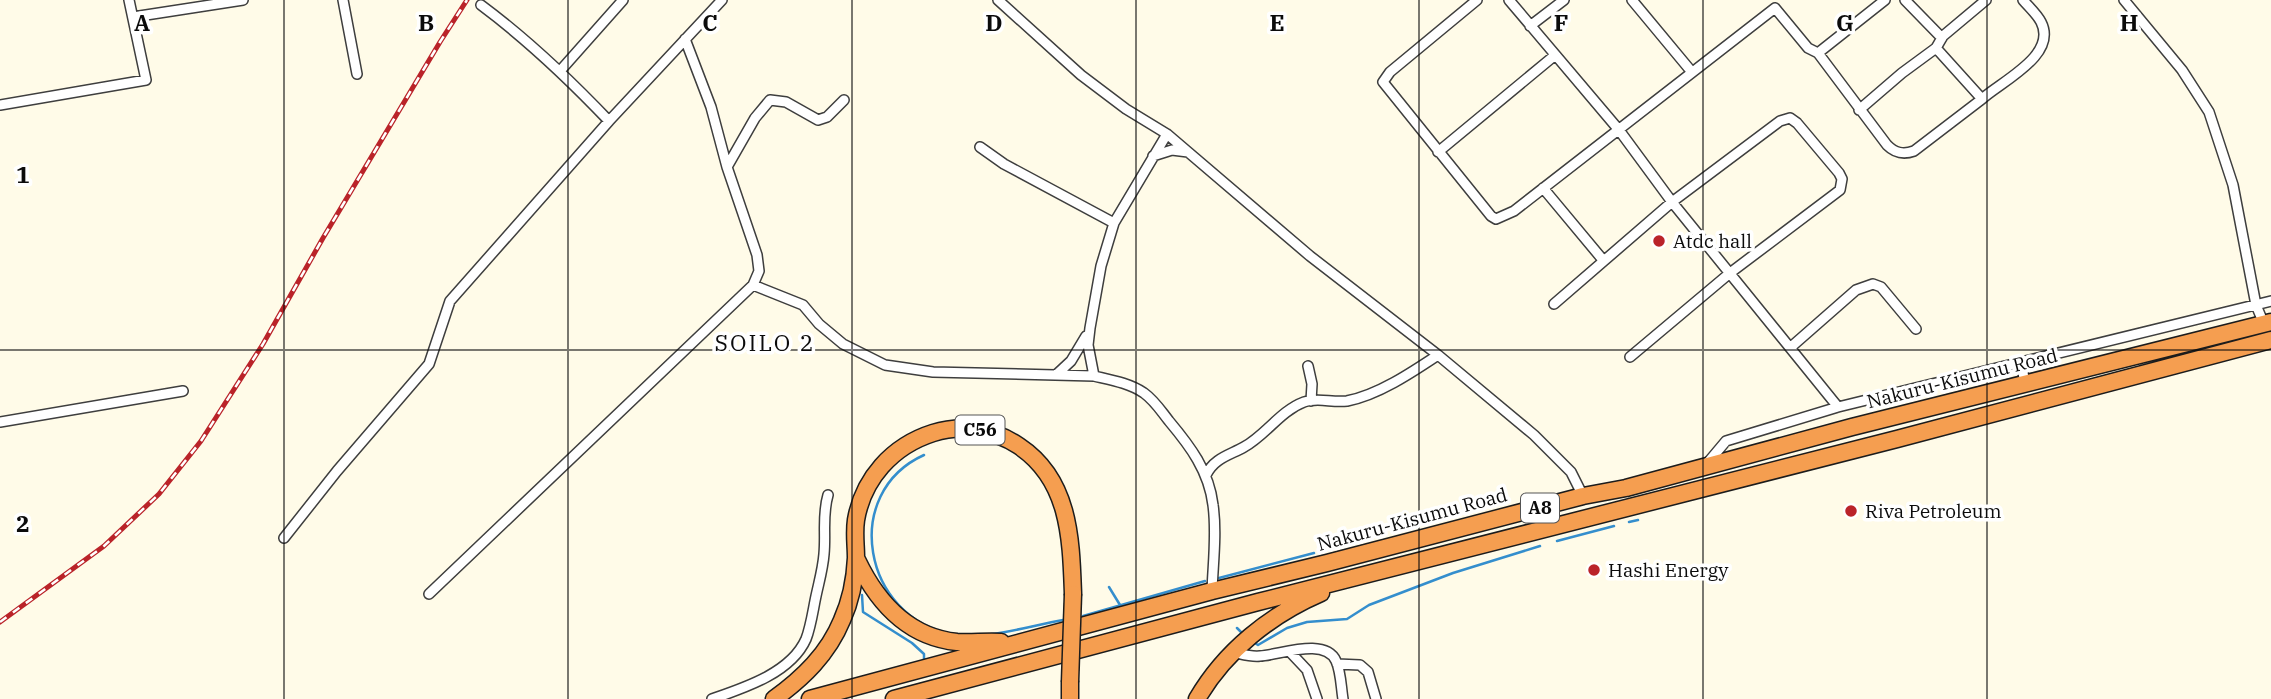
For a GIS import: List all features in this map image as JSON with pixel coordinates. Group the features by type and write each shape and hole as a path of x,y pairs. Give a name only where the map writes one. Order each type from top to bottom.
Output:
{"highway":[{"name":"Nakuru-Kisumu Road","path":"810,699 1212,591 1327,564 1583,496 1626,488 2267,323"},
{"name":"A8","path":"894,699 2271,340"},
{"name":"C56","path":"856,557 856,523 867,486 881,466 906,445 943,430 983,430 1020,446 1038,461 1055,485 1069,524 1073,594 1070,699"},
{"path":"856,557 865,578 885,605 904,624 915,630 959,642 1019,643"},
{"path":"774,699 819,660 835,634 852,590 856,557"},
{"path":"1197,699 1215,671 1233,652 1276,617 1355,578"}],"street":[{"path":"0,105 146,80 129,0"},
{"path":"133,17 243,0"},
{"path":"343,0 357,74"},
{"path":"560,71 623,0"},
{"path":"284,538 337,471 429,364 450,301 609,121 722,0"},
{"path":"998,0 1081,75 1126,109 1167,134 1310,256 1438,355 1558,457 1571,472 1583,496"},
{"path":"1477,0 1383,80 1383,85 1496,219 1510,213 1775,8 1808,48 1818,52 1887,145 1897,152 1906,154 1914,151 2038,57 2045,38 2041,23 2023,0"},
{"path":"1509,0 1619,130 1672,202 1838,407"},
{"path":"1531,26 1564,0"},
{"path":"1632,0 1691,71"},
{"path":"1763,0 1771,9"},
{"path":"1818,52 1885,0"},
{"path":"1905,0 1941,38"},
{"path":"1859,110 1936,48 1941,38 1986,0"},
{"path":"2124,0 2182,70 2209,112 2233,185 2256,305 2267,323"},
{"path":"481,5 560,71 609,121"},
{"path":"429,594 753,285 759,271 757,255 727,167 711,107 685,39"},
{"path":"1936,48 1982,99"},
{"path":"1438,152 1554,56"},
{"path":"727,167 755,118 770,100 786,102 818,120 827,117 844,100"},
{"path":"1553,304 1672,202 1786,118 1790,118 1842,179 1840,190 1730,273 1630,357"},
{"path":"1094,376 1088,345 1090,328 1101,267 1114,223 1167,134"},
{"path":"980,147 1032,180 1114,223"},
{"path":"1153,156 1172,150 1188,152"},
{"path":"1543,188 1603,260"},
{"path":"1791,347 1856,289 1873,284 1881,287 1916,329"},
{"path":"753,285 803,305 819,324 843,344 885,365 933,372 1094,376 1133,387 1150,398 1181,434 1206,475 1214,507 1212,591"},
{"path":"1705,466 1714,451 1726,441 1838,407 2271,301"},
{"path":"1056,375 1071,361 1090,328"},
{"path":"1206,475 1216,462 1245,447 1293,407 1311,401 1345,401 1358,398 1387,385 1438,355"},
{"path":"2021,361 2025,384"},
{"path":"1308,366 1312,384 1311,401"},
{"path":"0,422 183,391"},
{"path":"712,699 750,685 770,674 791,659 806,638 824,557 824,518 828,495"},
{"path":"1233,652 1250,656 1322,649 1330,653 1337,664 1343,699"},
{"path":"1290,652 1307,670 1317,699"},
{"path":"1337,664 1360,665 1368,673 1376,699"}],"waterway":[{"path":"924,455 897,473 880,497 872,524 873,553 882,580 898,605 922,623 952,634 994,634 1063,620"},
{"path":"1629,522 1638,520"},
{"path":"1557,541 1614,526"},
{"path":"1253,642 1258,645 1287,628 1307,622 1347,619 1369,605 1453,573 1540,546"},
{"path":"1219,578 1314,553"},
{"path":"1083,616 1205,581"},
{"path":"1109,587 1120,605"},
{"path":"862,595 863,612 912,643 924,654 924,660"},
{"path":"1237,628 1242,633"}],"railway":[{"path":"0,622 104,546 159,494 201,441 263,344 323,238 467,0"}],"place":[{"name":"Atdc hall","path":"1659,241"},
{"name":"Riva Petroleum","path":"1851,511"},
{"name":"Hashi Energy","path":"1594,570"}],"district":[{"name":"SOILO 2","path":"765,343"}]}
